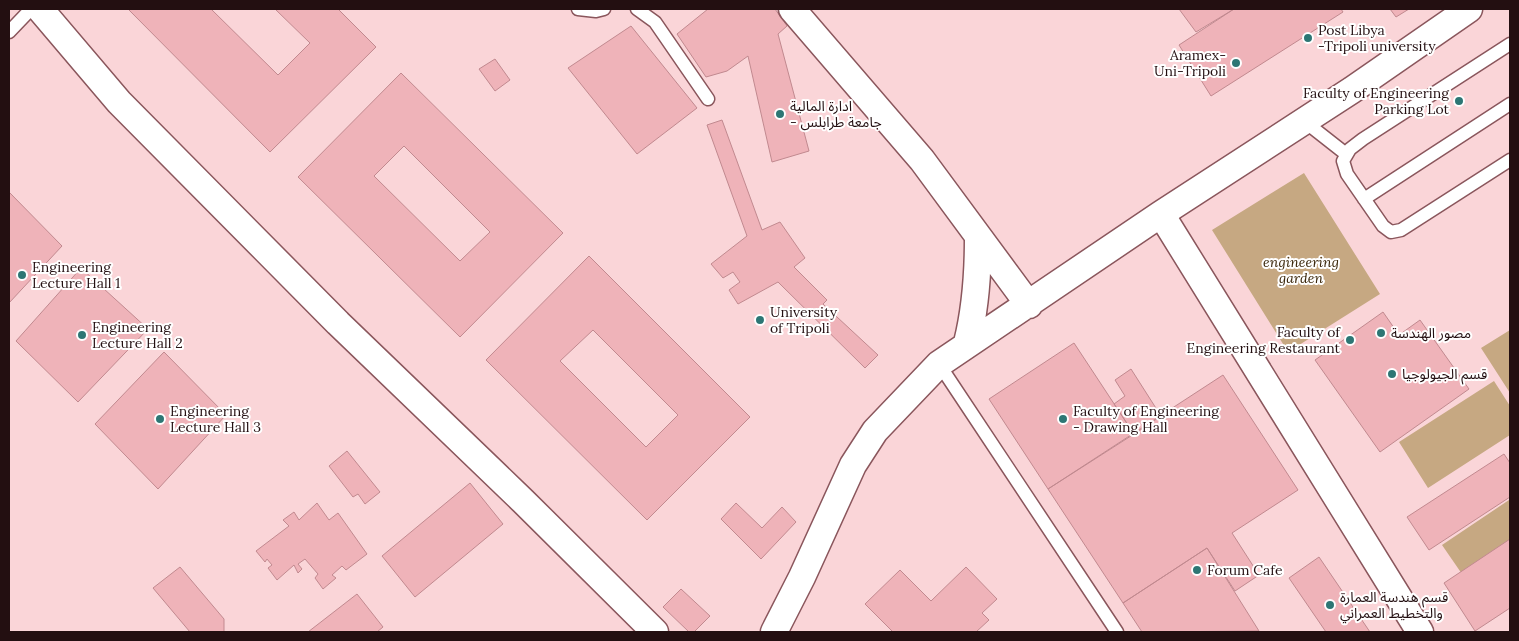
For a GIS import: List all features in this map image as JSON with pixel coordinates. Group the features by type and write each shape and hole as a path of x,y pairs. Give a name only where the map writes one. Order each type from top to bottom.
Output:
{"street":[{"path":"40,9 132,116 338,323 523,501 655,632"},
{"path":"794,9 922,160 1029,305"},
{"path":"774,632 802,577 853,465 875,431 938,364 967,343 1029,305 1161,214 1304,121 1469,9"},
{"path":"1161,214 1420,632"},
{"path":"967,343 975,314 978,283 978,238"}],"lane":[{"path":"9,32 31,9"},
{"path":"578,9 596,11 604,9"},
{"path":"637,9 655,22 708,100"},
{"path":"1510,44 1363,139 1346,154 1343,161 1347,174 1383,226 1391,232 1401,230 1510,160"},
{"path":"1364,199 1510,104"},
{"path":"1304,121 1346,154"},
{"path":"938,364 1117,632"}],"green space":[{"name":"engineering garden","path":"1304,173 1380,294 1288,352 1212,230"},
{"path":"1510,330 1510,393 1481,348"},
{"path":"1494,381 1510,406 1510,435 1428,488 1399,442"},
{"path":"1509,500 1510,541 1462,574 1442,545"}],"building":[{"path":"128,9 211,9 278,75 310,43 275,9 338,9 376,47 270,152"},
{"name":"ادارة المالية - جامعة طرابلس","path":"708,9 775,9 787,26 778,34 809,151 772,162 748,56 727,71 706,77 677,34"},
{"path":"1179,9 1234,9 1196,32"},
{"path":"1234,9 1341,9 1343,12 1211,96 1179,45"},
{"path":"1390,9 1409,9 1396,17"},
{"path":"631,26 697,108 637,154 568,68"},
{"path":"495,59 510,80 495,91 479,69"},
{"path":"401,73 563,233 460,337 298,177","holes":["404,146 490,232 460,261 374,176"]},
{"path":"722,120 762,230 780,222 805,258 794,267 827,300 823,304 878,355 865,368 778,282 738,304 729,290 740,282 733,272 723,278 711,264 747,236 707,125"},
{"name":"Engineering Lecture Hall 1","path":"9,192 62,246 9,303"},
{"path":"589,256 750,417 647,520 486,360","holes":["593,330 678,415 646,447 560,361"]},
{"name":"Engineering Lecture Hall 2","path":"81,268 148,329 78,402 16,341"},
{"name":"قسم الجيولوجيا","path":"1383,312 1399,335 1420,320 1469,389 1380,452 1315,360"},
{"name":"Faculty of Engineering - Drawing Hall","path":"1074,343 1134,434 1048,489 989,399"},
{"name":"Engineering Lecture Hall 3","path":"164,352 226,415 158,489 95,424"},
{"path":"1131,369 1161,416 1134,434 1114,404 1125,396 1115,380"},
{"path":"1223,375 1298,490 1232,533 1259,575 1235,591 1207,548 1123,603 1048,489"},
{"path":"347,451 380,492 365,504 358,494 353,497 329,466"},
{"path":"1504,454 1510,463 1510,497 1429,550 1407,517"},
{"path":"470,483 503,524 415,597 382,556"},
{"path":"317,503 329,520 338,513 367,554 346,570 342,566 332,575 336,578 323,589 315,578 318,574 305,559 298,564 302,569 298,573 294,565 277,580 268,568 272,565 267,559 265,562 256,551 289,526 283,520 294,512 299,520"},
{"path":"736,503 762,528 782,507 796,522 761,559 721,519"},
{"path":"1510,539 1510,608 1475,631 1444,583"},
{"name":"Forum Cafe","path":"1207,548 1259,631 1142,632 1123,603"},
{"name":"قسم هندسة العمارة والتخطيط العمراني","path":"1319,557 1370,632 1326,632 1289,578"},
{"path":"180,567 224,619 224,632 190,632 153,588"},
{"path":"966,567 997,599 982,613 989,620 976,632 893,632 865,604 900,570 931,601"},
{"path":"681,589 710,616 694,632 689,632 663,607"},
{"path":"357,594 383,627 377,632 308,632"}],"place":[{"name":"Post Libya -Tripoli university","path":"1308,38"},
{"name":"Aramex- Uni-Tripoli","path":"1236,63"},
{"name":"Faculty of Engineering Parking Lot","path":"1459,101"},
{"name":"ادارة المالية - جامعة طرابلس","path":"780,114"},
{"name":"Engineering Lecture Hall 1","path":"22,275"},
{"name":"University of Tripoli","path":"760,320"},
{"name":"مصور الهندسة","path":"1381,333"},
{"name":"Engineering Lecture Hall 2","path":"82,335"},
{"name":"Faculty of Engineering Restaurant","path":"1350,340"},
{"name":"قسم الجيولوجيا","path":"1392,374"},
{"name":"Engineering Lecture Hall 3","path":"160,419"},
{"name":"Faculty of Engineering - Drawing Hall","path":"1063,419"},
{"name":"Forum Cafe","path":"1197,570"},
{"name":"قسم هندسة العمارة والتخطيط العمراني","path":"1330,605"}]}
